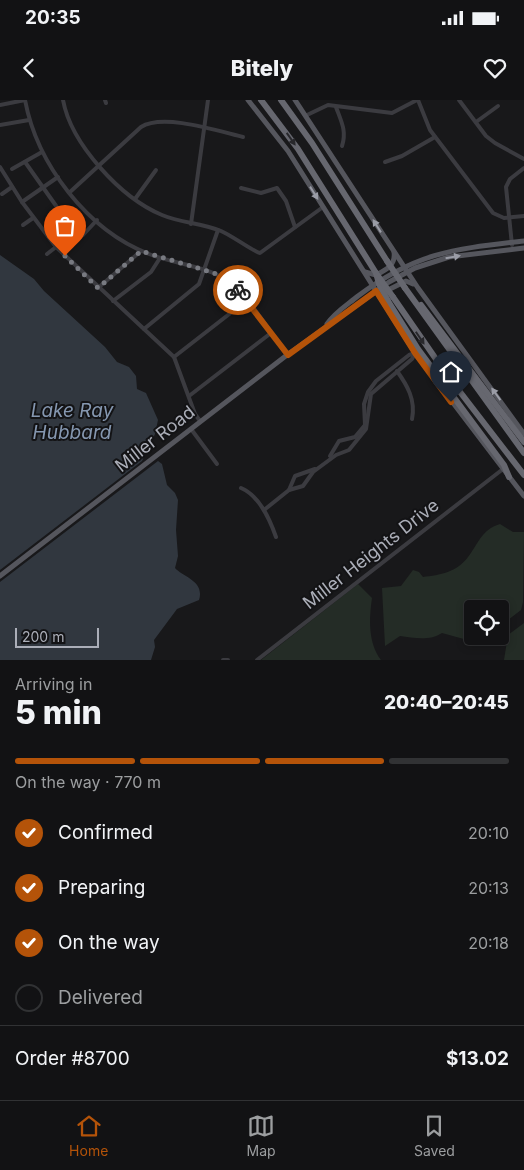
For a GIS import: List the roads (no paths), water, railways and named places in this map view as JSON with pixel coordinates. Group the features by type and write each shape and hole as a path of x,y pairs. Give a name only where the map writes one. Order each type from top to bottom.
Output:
{"highway":[{"path":"262,100 298,149 375,271 388,301 418,349 504,465 510,477"},
{"path":"281,100 312,143 405,288 524,453"},
{"path":"405,288 433,319 524,442"},
{"path":"388,301 524,475"}],"main road":[{"path":"248,100 288,151 374,289 388,301"},
{"path":"296,100 309,113 407,272 524,434"},
{"name":"Miller Road","path":"0,576 200,421 327,325 336,322 374,289 404,267 448,251 524,241"},
{"name":"Miller Road","path":"374,289 407,272 449,257 524,248"},
{"path":"362,270 372,276 388,268 394,260 394,251"},
{"path":"418,288 406,281 398,283 384,294 415,353 524,496"}],"street":[{"path":"0,106 25,100 29,120 42,152 70,192 97,220 118,238 141,251 205,270 230,282 288,355"},
{"path":"63,100 69,122 77,138 100,165 135,199 160,214 218,230 260,253 323,206"},
{"path":"191,224 208,100"},
{"path":"309,113 328,105 392,112 418,100 426,124 493,213 498,217 524,216"},
{"path":"459,100 495,143 524,159"},
{"path":"476,122 498,106"},
{"path":"336,107 344,126 345,139 342,146"},
{"path":"0,125 29,120"},
{"path":"70,192 145,125 158,122 204,128 243,137"},
{"path":"385,162 425,144 435,137"},
{"path":"12,169 42,152"},
{"path":"25,162 64,216 83,235 97,220"},
{"path":"0,167 12,188 56,247 174,357 188,396 200,421"},
{"path":"512,249 506,187 510,179 524,168"},
{"path":"135,199 156,170"},
{"path":"22,202 58,177"},
{"path":"2,194 12,188"},
{"path":"241,188 262,192 277,188 286,201 295,227"},
{"path":"23,225 33,218"},
{"path":"144,329 196,288 205,270 218,230"},
{"path":"47,254 56,247"},
{"path":"98,288 141,251"},
{"path":"112,301 151,272 160,258"},
{"path":"174,357 246,301"},
{"path":"188,396 270,333"},
{"path":"264,510 289,490 303,486 313,472 332,455 339,441 355,437 367,422 364,404 368,392 376,381 415,353"},
{"path":"289,490 295,476 313,470 349,450 366,429 371,394 412,359 415,353"},
{"path":"394,367 406,383 413,403 412,419"},
{"path":"191,429 217,464"},
{"name":"Miller Heights Drive","path":"257,660 503,469"},
{"path":"241,488 247,491 264,510 276,537"},
{"path":"223,660 228,660"}],"water":[{"name":"Lake Ray Hubbard","path":"0,255 34,279 44,291 105,347 117,362 129,367 136,376 137,389 146,393 158,420 155,434 142,461 0,570"},
{"name":"Lake Ray Hubbard","path":"158,461 162,464 167,485 175,493 178,500 176,530 178,556 175,568 192,580 199,588 199,600 177,609 154,640 155,647 151,660 0,660 0,582"}]}
